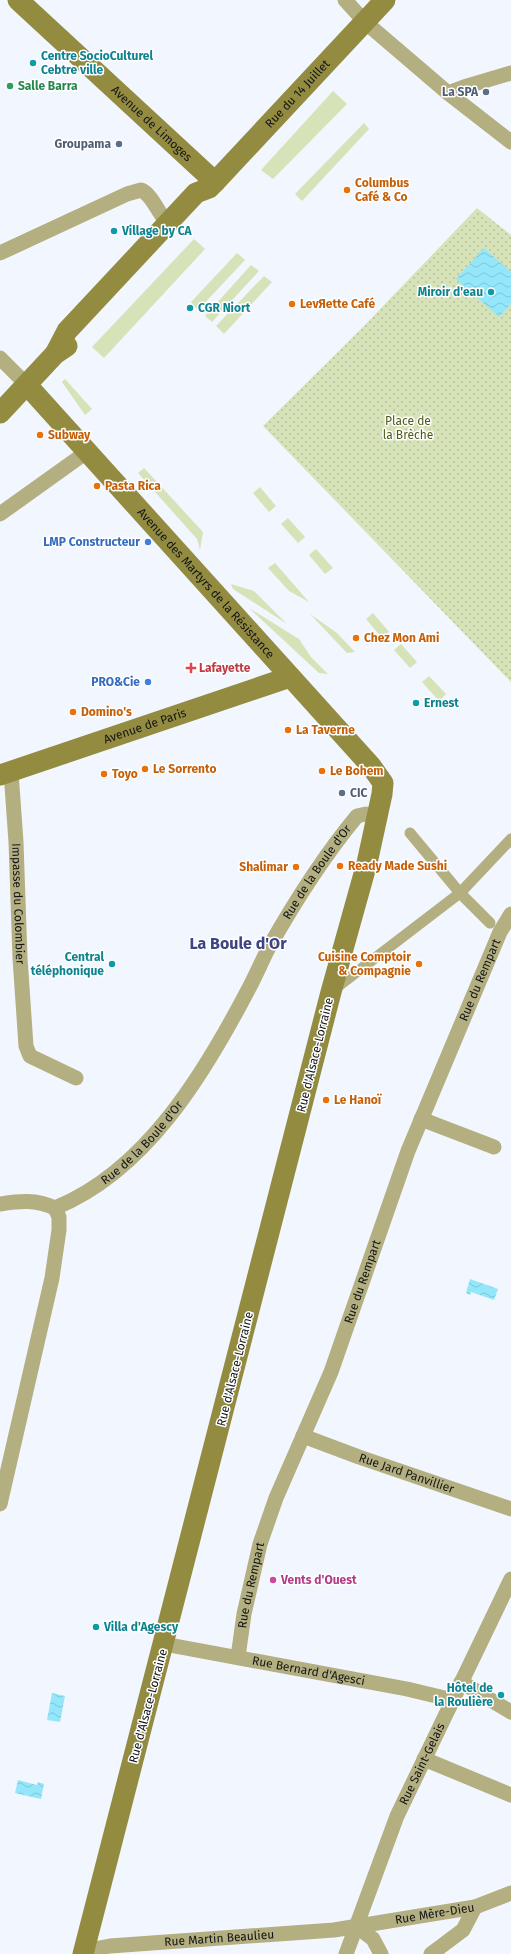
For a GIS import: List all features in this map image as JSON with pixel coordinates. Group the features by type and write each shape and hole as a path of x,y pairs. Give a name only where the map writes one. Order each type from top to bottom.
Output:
{"main road":[{"name":"Avenue de Limoges","path":"18,0 212,185"},
{"name":"Rue du 14 Juillet","path":"55,354 77,339 189,221 205,200 212,185 385,0"},
{"name":"Rue du 14 Juillet","path":"0,413 28,385 55,354 67,331 196,193 212,185"},
{"name":"Avenue des Martyrs de la Résistance","path":"28,385 371,766 383,783"},
{"name":"Avenue de Paris","path":"5,773 290,677"},
{"name":"Rue d'Alsace-Lorraine","path":"83,1952 164,1644 331,992 367,863 383,783"}],"street":[{"path":"345,0 353,7 365,22 448,93 511,142"},
{"path":"448,93 511,73"},
{"path":"0,253 127,194 141,190 145,192 168,223"},
{"path":"0,358 28,385"},
{"path":"0,514 88,452"},
{"name":"Impasse du Colombier","path":"5,773 16,842 20,958 26,1046 30,1056 76,1078"},
{"name":"Rue de la Boule d'Or","path":"54,1208 67,1203 97,1185 156,1133 174,1113 208,1060 248,990 282,925 316,871 357,816 366,814 377,818"},
{"path":"410,833 460,893 500,932"},
{"path":"331,992 460,893 511,840"},
{"name":"Rue du Rempart","path":"238,1657 244,1614 260,1544 276,1498 331,1372 408,1151 500,932 511,914"},
{"path":"421,1119 494,1147"},
{"path":"0,1204 29,1201 44,1203 54,1208 59,1217 59,1230 52,1278 0,1504"},
{"name":"Rue Jard Panvillier","path":"303,1436 359,1457 511,1509"},
{"name":"Rue Saint-Gelais","path":"346,1954 397,1816 511,1580"},
{"name":"Rue Bernard d'Agesci","path":"164,1644 407,1689 453,1700"},
{"path":"461,1682 511,1712"},
{"path":"424,1759 511,1795"},
{"name":"Rue Mère-Dieu","path":"356,1926 393,1922 475,1907 511,1893"},
{"path":"431,1954 463,1930 475,1907"},
{"path":"356,1926 373,1939 381,1954"},
{"name":"Rue Martin Beaulieu","path":"83,1952 110,1946 334,1930 356,1926"}],"green space":[{"path":"333,91 347,104 273,179 261,170"},
{"path":"364,123 369,129 302,201 295,194"},
{"name":"Place de la Brèche","path":"477,208 511,235 511,682 263,426 363,327"},
{"path":"194,239 205,249 104,358 92,347"},
{"path":"237,253 245,260 198,310 191,302"},
{"path":"251,265 259,271 212,322 205,316"},
{"path":"264,276 272,282 224,334 216,326"},
{"path":"65,379 92,409 85,415 62,382"},
{"path":"144,468 203,532 200,550 197,539 138,473"},
{"path":"260,487 276,506 269,512 253,493"},
{"path":"288,518 305,537 298,543 281,524"},
{"path":"316,549 333,568 325,574 309,555"},
{"path":"275,563 309,602 289,591 268,568"},
{"path":"231,584 254,591 287,624 233,589"},
{"path":"249,608 299,639 311,657 328,674 319,673"},
{"path":"373,613 389,632 382,638 366,619"},
{"path":"310,614 337,633 355,652 347,653"},
{"path":"401,644 417,662 410,668 394,650"},
{"path":"429,676 446,694 439,701 422,682"}],"water":[{"name":"Miroir d'eau","path":"484,248 511,272 511,304 499,317 456,279"},
{"path":"470,1279 498,1289 494,1300 471,1292 470,1295 466,1293"},
{"path":"52,1693 65,1696 60,1722 47,1720"},
{"path":"18,1780 37,1785 38,1782 44,1784 41,1799 15,1793"}],"place":[{"name":"Centre SocioCulturel Cebtre ville","path":"33,63"},
{"name":"Salle Barra","path":"10,86"},
{"name":"La SPA","path":"486,92"},
{"name":"Groupama","path":"119,144"},
{"name":"Columbus Café & Co","path":"347,190"},
{"name":"Village by CA","path":"114,231"},
{"name":"Miroir d'eau","path":"491,292"},
{"name":"LevЯette Café","path":"292,304"},
{"name":"CGR Niort","path":"190,308"},
{"name":"Subway","path":"40,435"},
{"name":"Pasta Rica","path":"97,486"},
{"name":"LMP Constructeur","path":"148,542"},
{"name":"Chez Mon Ami","path":"356,638"},
{"name":"Lafayette","path":"191,668"},
{"name":"PRO&Cie","path":"148,682"},
{"name":"Ernest","path":"416,703"},
{"name":"Domino's","path":"73,712"},
{"name":"La Taverne","path":"288,730"},
{"name":"Le Sorrento","path":"145,769"},
{"name":"Le Bohem","path":"322,771"},
{"name":"Toyo","path":"104,774"},
{"name":"CIC","path":"342,793"},
{"name":"Ready Made Sushi","path":"340,866"},
{"name":"Shalimar","path":"296,867"},
{"name":"Central téléphonique","path":"112,964"},
{"name":"Cuisine Comptoir & Compagnie","path":"419,964"},
{"name":"Le Hanoï","path":"326,1100"},
{"name":"Vents d'Ouest","path":"273,1580"},
{"name":"Villa d'Agescy","path":"96,1627"},
{"name":"Hôtel de la Roulière","path":"501,1695"}],"district":[{"name":"La Boule d'Or","path":"238,943"}]}
